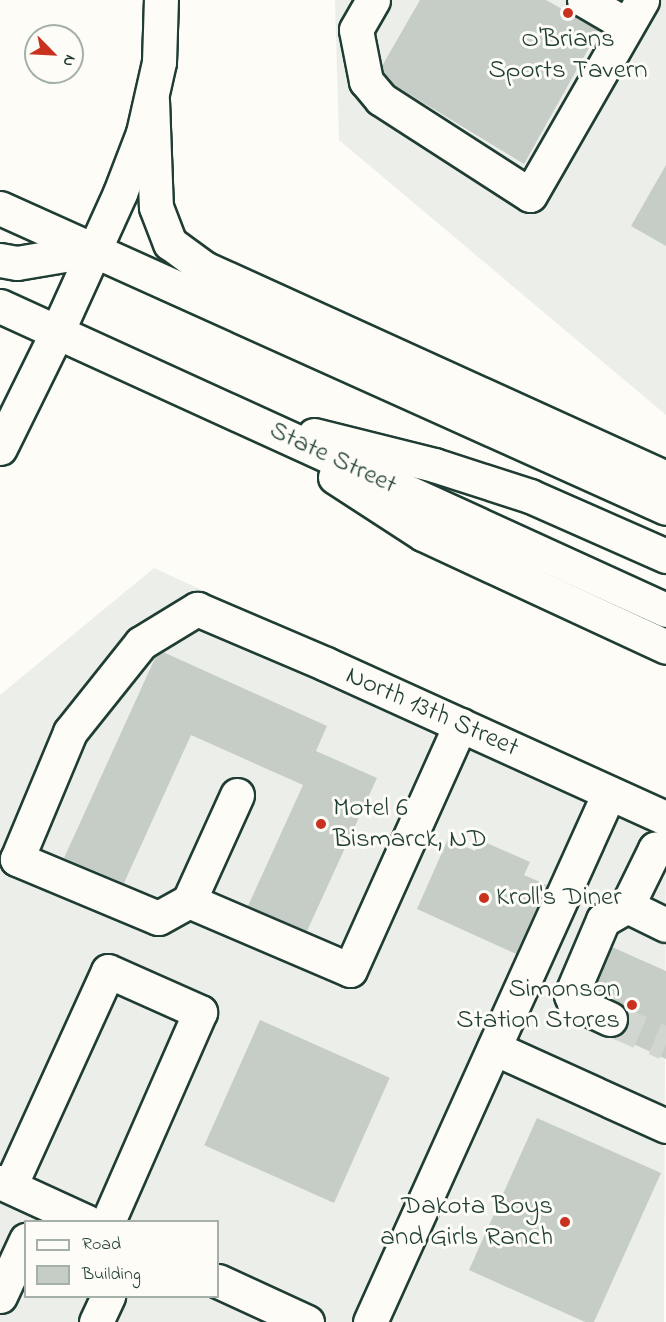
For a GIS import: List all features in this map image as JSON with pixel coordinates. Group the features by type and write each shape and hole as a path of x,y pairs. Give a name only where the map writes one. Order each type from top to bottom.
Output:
{"main road":[{"path":"0,448 57,332 133,159 152,100 159,62 161,0"},
{"path":"373,0 356,30 366,81 381,99 530,195 635,13 584,0"},
{"path":"152,100 156,207 170,243 204,268 666,478"},
{"path":"1,208 666,508"},
{"path":"0,260 17,263 94,250"},
{"name":"State Street","path":"0,306 666,610"},
{"path":"260,425 339,439 434,465 530,496 666,556"},
{"path":"260,425 423,534 666,647"},
{"name":"North 13th Street","path":"189,901 158,918 17,859 70,732 141,643 197,609 666,818"},
{"path":"237,795 189,901 350,970 460,725"},
{"path":"370,1322 609,793"},
{"path":"610,1019 574,1002 571,995 603,920 627,906 655,849 666,848"},
{"path":"627,906 665,920"},
{"path":"82,1220 38,1212 5,1184 108,971 200,1012 108,1220"},
{"path":"494,1048 666,1126"},
{"path":"0,1296 24,1244"},
{"path":"219,1281 298,1320"},
{"path":"96,1322 107,1298"}],"shaded area":[{"path":"335,0 666,0 666,415 339,140"},
{"path":"154,568 666,802 664,1322 0,1322 0,695"}],"building":[{"path":"420,0 546,0 599,30 524,164 394,85 383,73 382,66"},
{"path":"666,165 666,246 631,226"},
{"name":"Motel 6 Bismarck, ND","path":"163,652 327,726 316,751 377,778 307,931 248,906 303,785 191,735 124,883 64,858 156,656"},
{"name":"Kroll's Diner","path":"448,839 475,851 480,840 530,862 524,875 547,885 516,954 417,909"},
{"name":"Simonson Station Stores","path":"612,947 666,971 666,1059 616,1036 627,1026 629,1018 626,1009 593,990"},
{"path":"260,1020 390,1078 334,1203 204,1145"},
{"name":"Dakota Boys and Girls Ranch","path":"537,1118 661,1173 594,1322 585,1322 469,1270"}],"tunnel":[{"path":"610,1019 666,1043"}],"place":[{"name":"O'Brians Sports Tavern","path":"568,13"},
{"name":"Motel 6 Bismarck, ND","path":"321,824"},
{"name":"Kroll's Diner","path":"484,898"},
{"name":"Simonson Station Stores","path":"632,1005"},
{"name":"Dakota Boys and Girls Ranch","path":"565,1222"}]}
